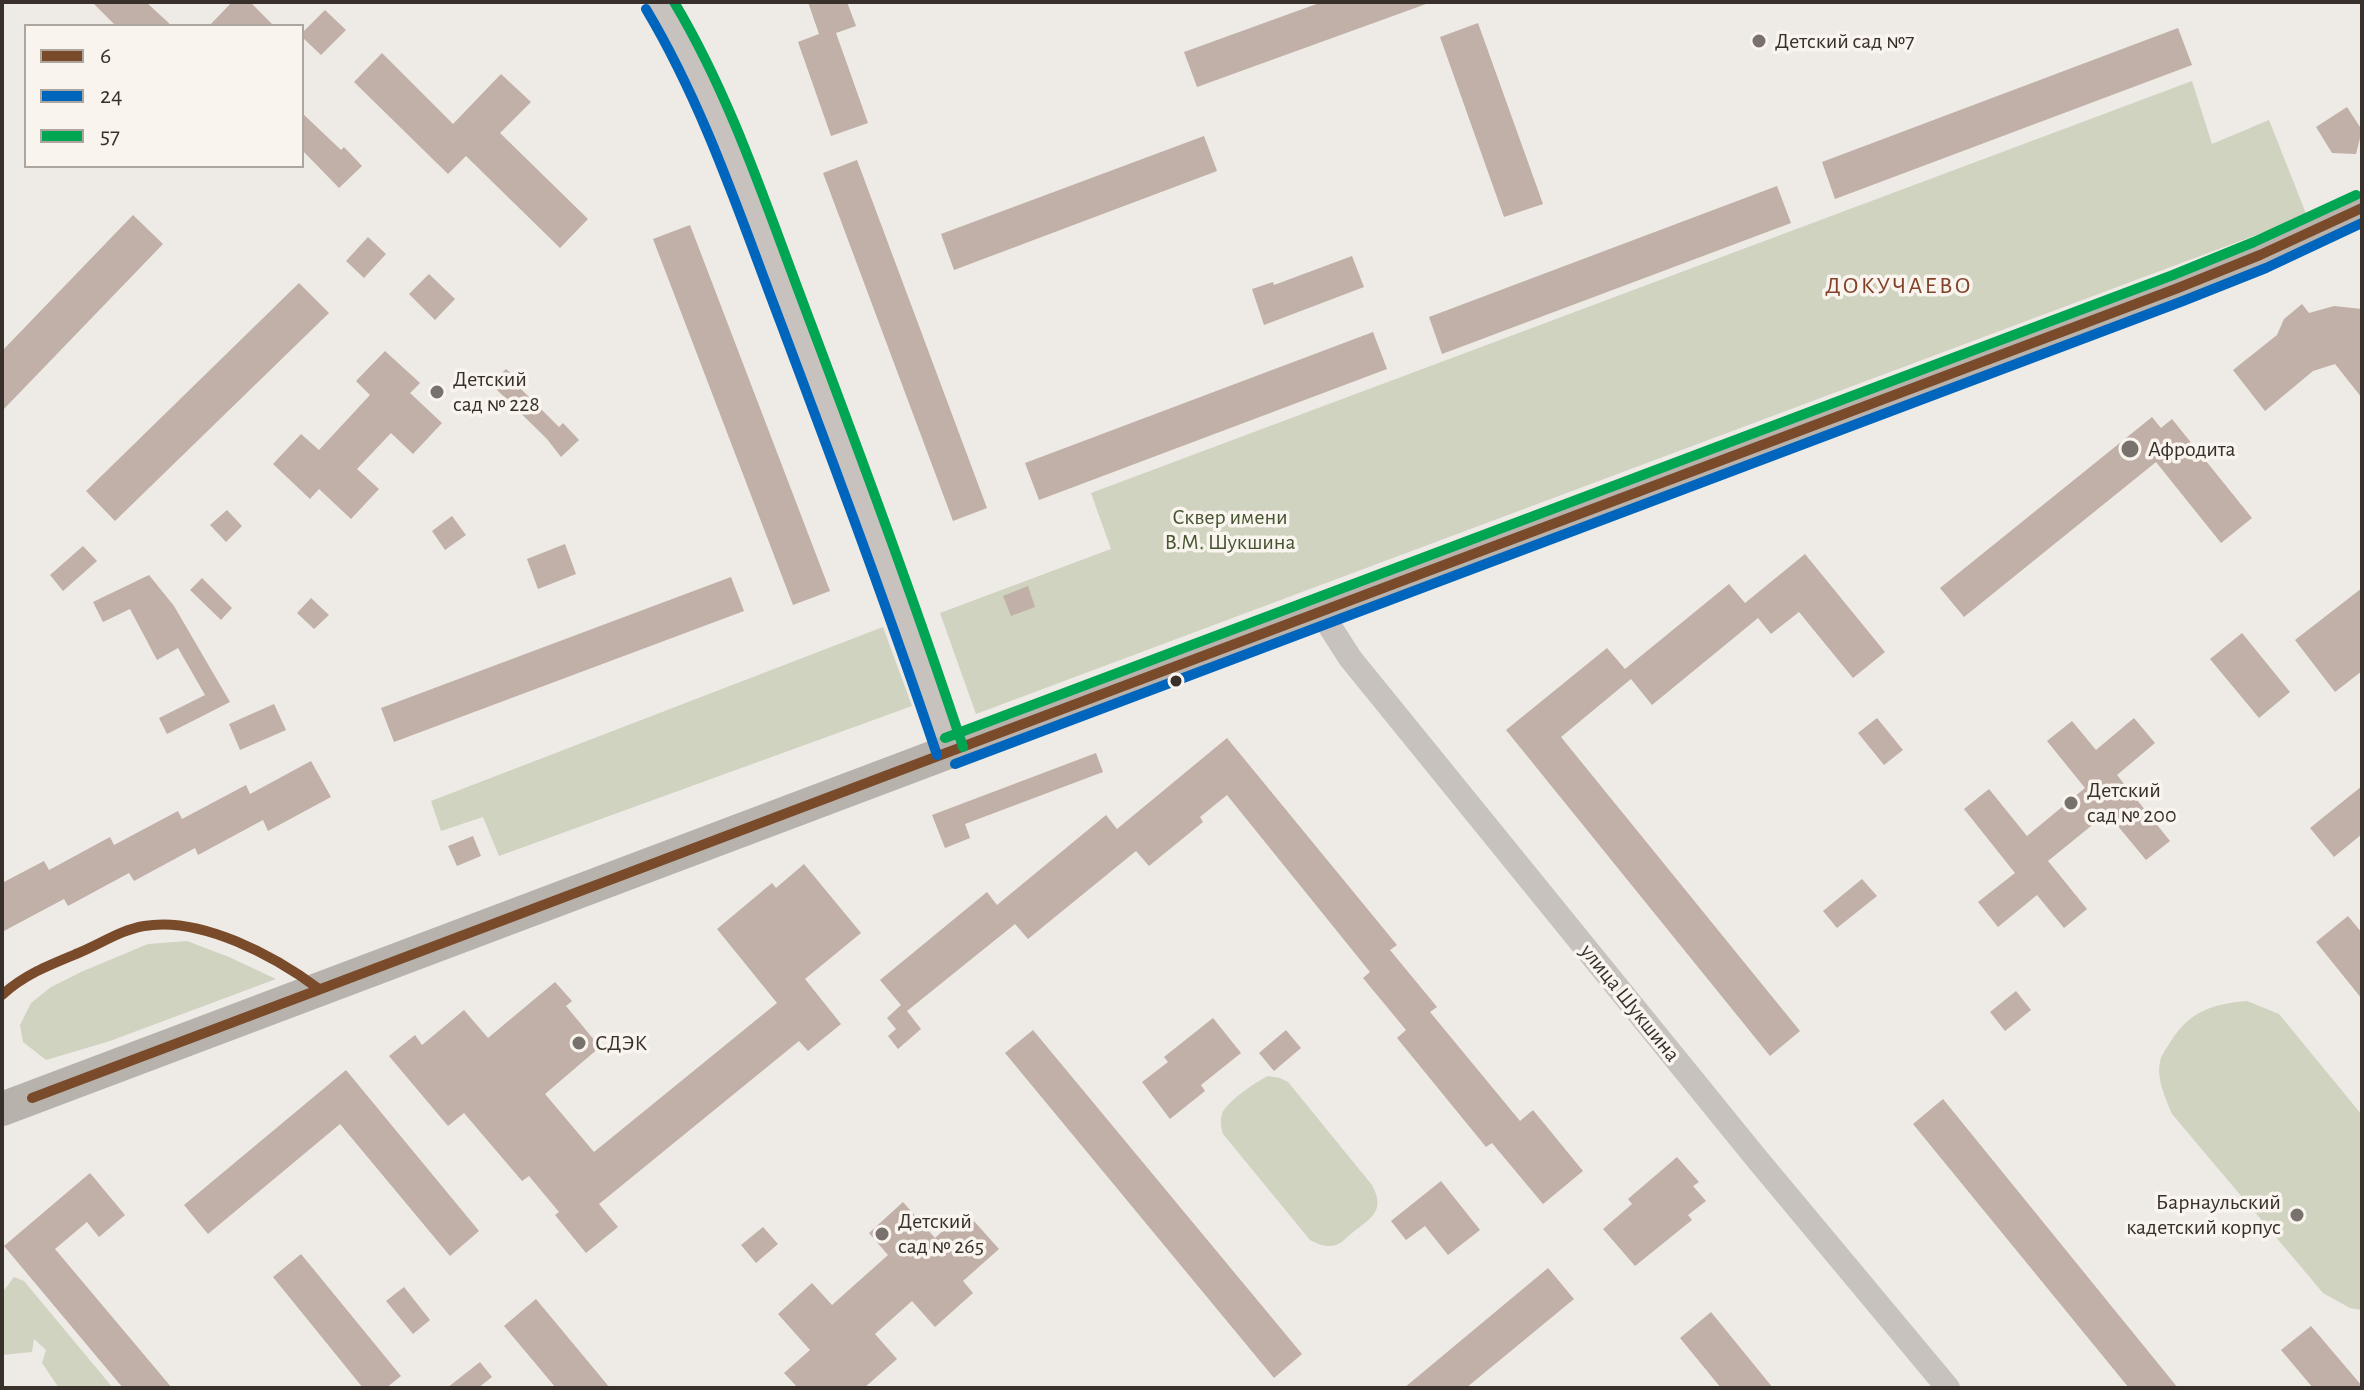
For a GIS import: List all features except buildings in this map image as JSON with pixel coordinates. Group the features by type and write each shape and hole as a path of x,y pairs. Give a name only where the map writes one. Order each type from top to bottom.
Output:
{"street":[{"path":"658,2 685,47 739,172 896,590 950,751"},
{"path":"2,1109 2178,288 2260,255 2362,208"},
{"name":"улица Шукшина","path":"1320,611 1350,658 1747,1147 1948,1388"}],"green space":[{"name":"Сквер имени В.М. Шукшина","path":"2192,81 2212,144 2269,120 2307,216 976,714 940,613 1111,549 1091,493"},
{"path":"883,627 912,706 499,856 483,817 441,831 431,801"},
{"path":"187,941 276,979 110,1041 46,1060 23,1042 20,1025 31,1003 51,987 148,944"},
{"path":"2247,1001 2279,1014 2362,1115 2362,1310 2350,1308 2323,1293 2172,1114 2166,1101 2159,1065 2178,1031 2203,1011"},
{"path":"1268,1076 1288,1082 1372,1185 1376,1194 1377,1208 1374,1213 1336,1245 1326,1246 1310,1240 1223,1134 1221,1119 1224,1109"},
{"path":"14,1277 24,1281 113,1388 59,1388 42,1363 46,1350 34,1339 32,1352 2,1355 2,1293"}],"transit line":[{"name":"57","path":"674,2 713,75 761,191 886,527 963,747"},
{"name":"24","path":"646,9 686,84 735,202 860,537 937,755"},
{"name":"57","path":"945,738 2173,275 2356,195"},
{"name":"6","path":"32,1098 2178,288 2260,255 2362,208"},
{"name":"24","path":"955,764 2183,301 2266,268 2362,223"},
{"name":"6","path":"2,995 37,971 118,934 144,926 166,924 189,927 236,941 281,964 319,989"}],"place":[{"name":"Детский сад №7","path":"1759,41"},
{"name":"Детский сад № 228","path":"437,392"},
{"name":"Афродита","path":"2130,449"},
{"name":"Детский сад № 200","path":"2071,803"},
{"name":"СДЭК","path":"579,1043"},
{"name":"Барнаульский кадетский корпус","path":"2297,1215"},
{"name":"Детский сад № 265","path":"882,1234"}],"district":[{"name":"ДОКУЧАЕВО","path":"1899,286"}]}
